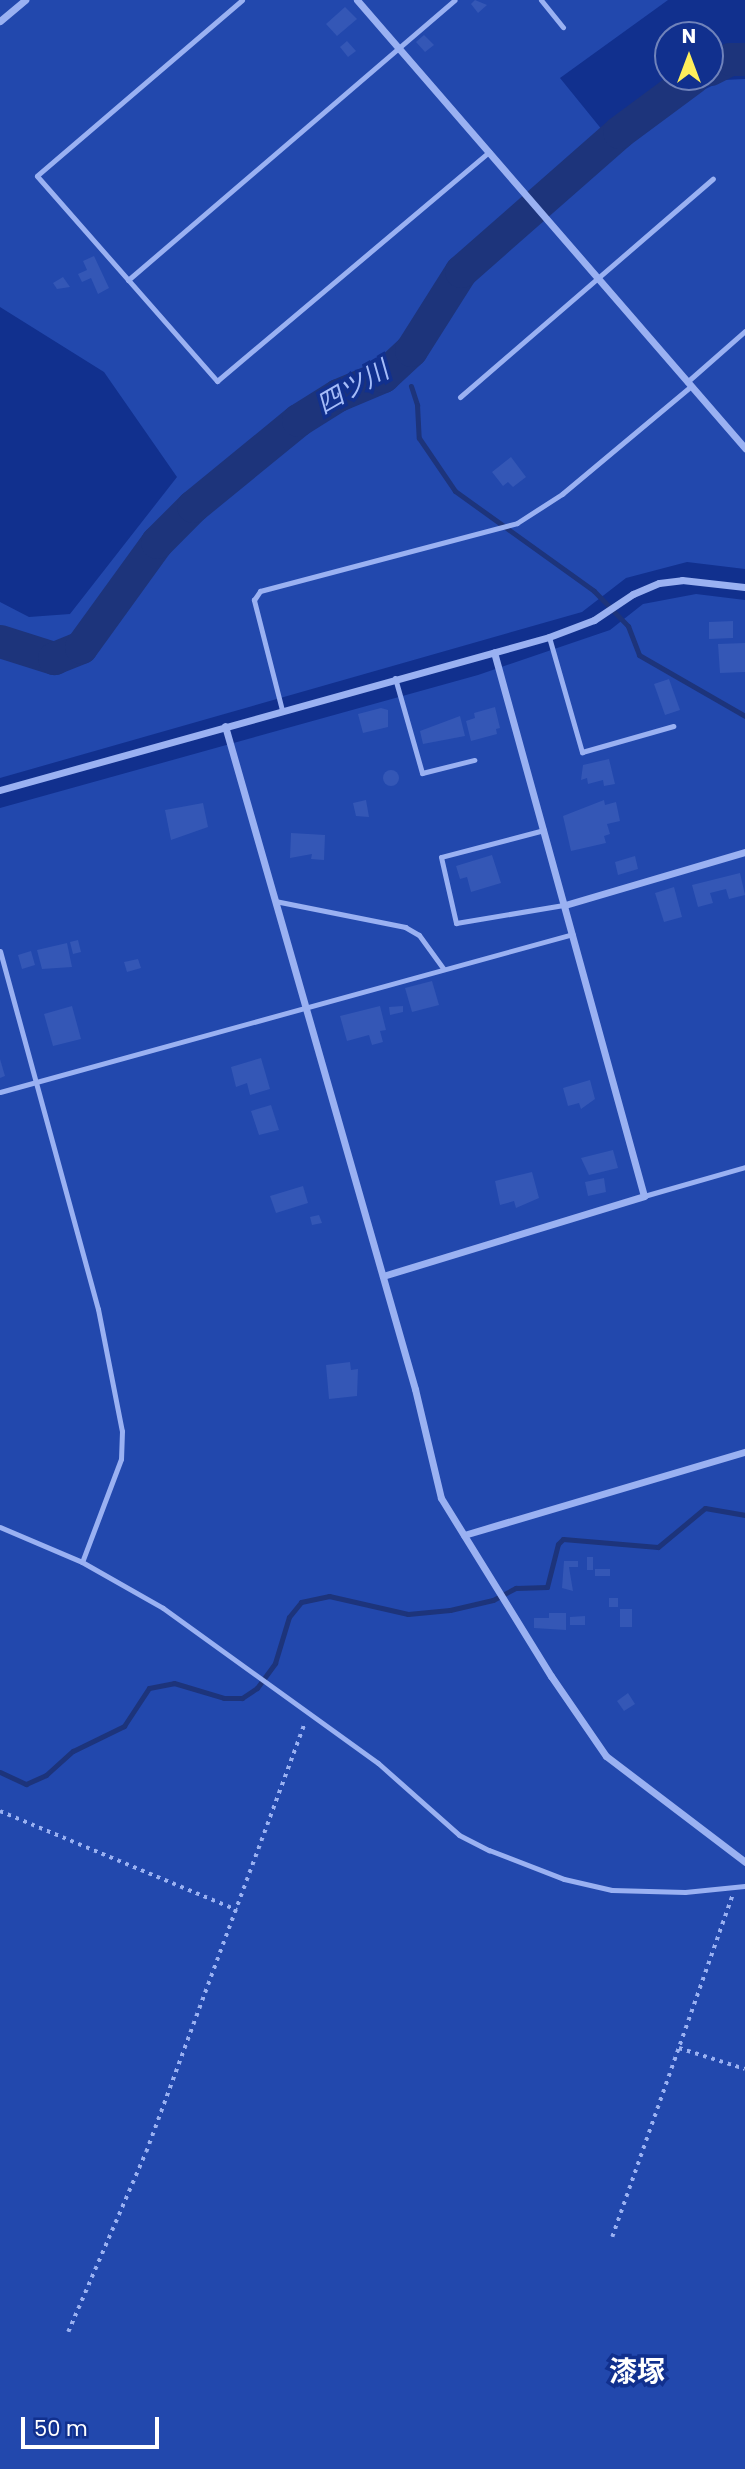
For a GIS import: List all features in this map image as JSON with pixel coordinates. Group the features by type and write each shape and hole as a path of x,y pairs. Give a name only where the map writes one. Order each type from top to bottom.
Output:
{"street":[{"path":"0,21 25,0"},
{"path":"357,0 745,448"},
{"path":"0,790 395,677 549,637 594,620 633,594 659,583 682,580 745,587"},
{"path":"383,1276 644,1196 494,652"},
{"path":"225,726 383,1276 441,1498 606,1756 745,1862"},
{"path":"565,905 745,852"},
{"path":"464,1535 745,1452"}],"lane":[{"path":"242,0 37,176 217,381 489,152"},
{"path":"128,280 455,0"},
{"path":"541,0 563,27"},
{"path":"460,397 713,180"},
{"path":"282,710 254,600 260,591 517,523 562,494 689,384 745,331"},
{"path":"549,637 582,752 673,726"},
{"path":"395,677 422,773 474,760"},
{"path":"544,830 441,857 456,923 565,905"},
{"path":"275,901 405,927 418,935 443,968"},
{"path":"0,1092 153,1052 304,1006 573,934"},
{"path":"0,951 98,1309 122,1431 121,1459 82,1562"},
{"path":"644,1196 745,1167"},
{"path":"0,1527 82,1562 163,1608 378,1763 459,1835 489,1850 564,1879 612,1890 735,1889 745,1886"}],"path":[{"path":"68,2332 146,2152 308,1713"},
{"path":"0,1811 237,1910"},
{"path":"612,2237 735,1889"},
{"path":"678,2048 745,2069"}],"shaded area":[{"path":"0,0 668,0 560,78 620,152 687,98 701,91 724,91 724,80 745,79 745,569 687,562 626,578 582,612 0,778 0,602 29,617 70,614 177,477 104,372 0,307"},
{"path":"696,594 745,600 745,2469 0,2469 0,808 478,675 610,630 643,604"}],"building":[{"path":"475,0 487,5 478,13 471,4"},
{"path":"345,7 357,19 337,36 326,24"},
{"path":"424,35 434,45 425,52 416,42"},
{"path":"347,41 356,51 348,57 340,47"},
{"path":"94,256 109,288 98,294 91,278 82,282 78,274 87,270 83,261"},
{"path":"63,277 70,287 57,289 53,283"},
{"path":"511,457 526,477 513,487 508,482 503,486 492,472"},
{"path":"733,621 733,638 709,639 709,622"},
{"path":"745,643 745,672 720,673 718,644"},
{"path":"669,679 680,710 665,715 654,684"},
{"path":"495,707 500,728 496,729 497,734 471,741 466,721 475,718 474,713"},
{"path":"381,708 388,710 388,727 363,733 358,714"},
{"path":"460,716 465,736 423,744 420,731"},
{"path":"609,759 615,784 604,786 603,780 588,784 587,778 581,780 583,765"},
{"path":"391,770 397,772 397,784 391,786 385,784 383,778 385,772"},
{"path":"366,800 369,817 356,816 353,803"},
{"path":"604,800 605,805 616,802 620,821 607,824 610,834 604,836 606,843 571,851 563,816"},
{"path":"203,803 208,827 171,840 165,810"},
{"path":"291,833 325,835 324,860 311,859 312,854 290,858"},
{"path":"492,855 501,883 471,892 467,877 460,879 456,866"},
{"path":"635,856 638,869 618,875 615,862"},
{"path":"740,873 745,895 729,899 726,889 710,893 713,903 698,907 692,885"},
{"path":"674,887 682,917 664,922 655,893"},
{"path":"78,940 81,952 73,954 70,942"},
{"path":"67,943 72,967 42,969 37,950"},
{"path":"31,951 35,965 22,969 18,955"},
{"path":"138,959 141,968 127,972 124,962"},
{"path":"432,981 439,1005 412,1012 405,988"},
{"path":"72,1006 81,1039 53,1046 44,1014"},
{"path":"380,1006 386,1030 380,1031 383,1042 372,1045 369,1035 347,1041 340,1016"},
{"path":"403,1006 403,1012 390,1015 389,1007"},
{"path":"261,1058 270,1089 250,1095 247,1083 236,1087 231,1067"},
{"path":"0,1059 5,1076 0,1078"},
{"path":"590,1080 595,1099 581,1109 579,1103 568,1106 563,1088"},
{"path":"271,1105 279,1130 259,1135 251,1111"},
{"path":"613,1150 618,1168 589,1175 581,1158"},
{"path":"532,1172 539,1198 516,1208 514,1201 500,1205 495,1181"},
{"path":"604,1178 606,1192 588,1196 585,1182"},
{"path":"303,1186 308,1203 276,1213 270,1196"},
{"path":"319,1215 322,1223 312,1225 310,1217"},
{"path":"350,1362 351,1370 358,1369 357,1396 329,1399 326,1365"},
{"path":"587,1557 593,1557 593,1570 587,1570"},
{"path":"564,1561 578,1561 578,1567 569,1567 573,1591 562,1588"},
{"path":"595,1569 610,1569 610,1576 595,1576"},
{"path":"609,1598 618,1598 618,1607 609,1607"},
{"path":"620,1609 632,1609 632,1627 620,1627"},
{"path":"549,1613 566,1613 566,1630 534,1628 534,1618 549,1618"},
{"path":"585,1616 585,1625 570,1625 570,1617"},
{"path":"628,1693 635,1704 624,1711 617,1701"}],"waterway":[{"name":"四ツ川","path":"724,62 730,59 745,59"},
{"name":"四ツ川","path":"0,641 54,658 81,647 157,542 193,506 298,420 338,395 383,376 411,350 461,271 619,132 674,91"},
{"path":"411,386 417,405 419,438 455,491 594,591 628,626 639,655 745,716"},
{"path":"0,1772 26,1784 46,1775 73,1751 124,1726 149,1688 174,1683 224,1698 242,1698 257,1688 275,1663 289,1617 301,1602 329,1596 408,1614 450,1610 493,1600 516,1588 547,1587 558,1544 563,1539 658,1547 705,1508 745,1515"}],"district":[{"name":"漆塚","path":"637,2372"}]}
